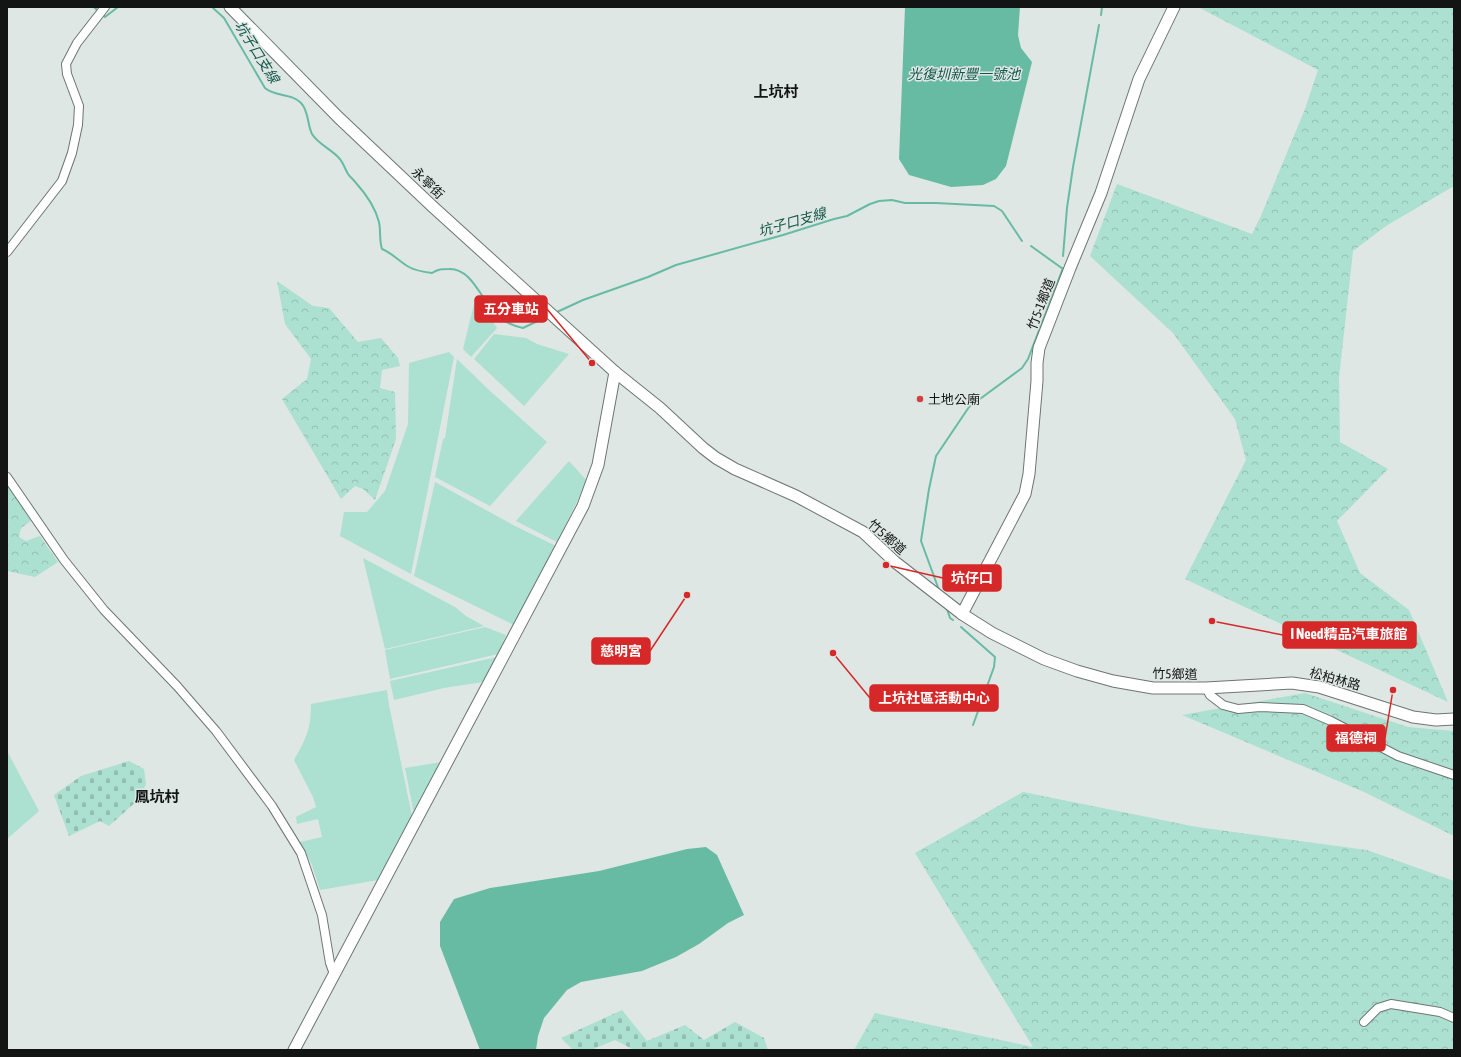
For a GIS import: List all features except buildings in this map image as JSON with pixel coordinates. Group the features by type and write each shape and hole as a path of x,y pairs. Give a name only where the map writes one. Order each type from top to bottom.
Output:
{"street":[{"path":"7,252 62,180 72,153 78,126 79,106 67,74 66,64 77,43 104,7"},
{"name":"永寧街","path":"230,7 338,117 432,206 615,372"},
{"name":"竹5-1鄉道","path":"962,614 1025,494 1029,474 1037,382 1036,363 1039,348 1101,193 1139,79 1174,7"},
{"name":"竹5鄉道","path":"615,372 660,408 716,458 735,469 796,496 863,532 894,562 962,614 992,633 1044,659 1077,671 1113,681 1153,688 1206,688"},
{"path":"294,1050 583,506 598,465 615,372"},
{"path":"7,478 64,560 104,610 216,730 272,806 304,860 322,915 330,963 334,974"},
{"name":"松柏林路","path":"1206,688 1292,683 1325,689 1413,717 1436,720 1454,719"},
{"path":"1206,688 1210,695 1223,705 1238,709 1260,707 1303,709 1331,721 1398,756 1454,775"},
{"path":"1364,1022 1378,1008 1391,1004 1440,1012 1454,1018"}],"green space":[{"path":"1198,7 1454,7 1454,186 1386,226 1353,251 1339,378 1340,442 1388,469 1337,521 1360,573 1409,610 1448,702 1185,579 1246,460 1235,419 1173,333 1090,256 1117,184 1252,234 1305,109 1318,70"},
{"path":"277,281 313,306 329,308 358,342 381,338 398,358 400,366 382,370 380,388 395,392 396,439 375,500 363,489 355,486 341,499 282,399 307,379 311,359 285,324"},
{"path":"476,296 497,328 471,357 463,349"},
{"path":"494,334 526,338 537,344 569,354 524,406 474,359"},
{"path":"449,352 454,357 411,574 340,536 344,512 367,512 385,491 408,424 409,363"},
{"path":"457,359 547,442 490,506 435,477 443,439 445,438"},
{"path":"569,461 587,481 557,542 516,521"},
{"path":"435,482 515,526 556,546 536,587 514,625 414,576"},
{"path":"7,484 31,521 21,528 19,537 26,541 40,536 58,562 35,577 7,571"},
{"path":"363,558 455,607 466,616 484,626 385,649"},
{"path":"485,627 506,635 498,654 390,679 385,650"},
{"path":"497,657 483,682 444,688 394,700 390,681"},
{"path":"387,690 412,816 378,880 320,890 312,865 300,842 322,837 318,819 297,824 296,817 316,807 313,797 294,760 307,734 311,704"},
{"path":"1305,693 1408,727 1454,731 1454,836 1364,792 1182,715"},
{"path":"7,751 39,811 7,839"},
{"path":"129,761 144,769 146,784 138,800 109,826 100,821 69,836 54,795 81,776"},
{"path":"442,762 414,814 405,768"},
{"path":"1023,792 1197,827 1367,850 1454,881 1454,1050 854,1050 875,1013 1033,1047 915,853"},
{"path":"622,1010 647,1041 685,1025 704,1040 735,1022 764,1038 768,1050 634,1050 615,1040 591,1050 573,1050 561,1038"}],"water":[{"name":"光復圳新豐一號池","path":"905,7 1020,7 1018,35 1021,48 1032,62 1006,166 996,179 983,185 951,187 909,175 899,159"},
{"path":"706,847 717,855 744,915 728,923 699,944 676,957 642,971 581,982 567,990 544,1018 538,1036 536,1050 480,1050 440,946 440,922 454,899 490,888 599,871 687,849"}],"waterway":[{"name":"坑子口支線","path":"94,7 99,12"},
{"name":"坑子口支線","path":"103,15 105,17 118,7"},
{"name":"坑子口支線","path":"212,7 224,18 265,88 274,93 293,98 304,106 312,134 318,141 336,155 348,174 373,206 379,222 382,249 402,263 417,270 432,273 449,269 457,270 465,274 471,280 492,310 504,321 510,324 523,328 546,317"},
{"path":"1101,15 1102,7"},
{"path":"1063,256 1067,208 1073,167 1099,25"},
{"name":"坑子口支線","path":"557,312 583,300 648,277 676,265 847,216 879,201 892,200 905,203 994,206 1002,211 1022,241"},
{"name":"坑子口支線","path":"1031,246 1063,269"},
{"path":"939,590 921,541 936,456 969,407 1022,368 1028,359 1063,268"},
{"path":"947,609 950,618 953,620"},
{"path":"961,627 995,657 994,667 973,725"}],"place":[{"name":"五分車站","path":"592,363"},
{"name":"土地公廟","path":"920,399"},
{"name":"坑仔口","path":"886,565"},
{"name":"慈明宮","path":"687,595"},
{"name":"I Need精品汽車旅館","path":"1212,621"},
{"name":"上坑社區活動中心","path":"833,653"},
{"name":"福德祠","path":"1393,690"}],"district":[{"name":"上坑村","path":"776,91"},
{"name":"鳳坑村","path":"157,796"}]}
